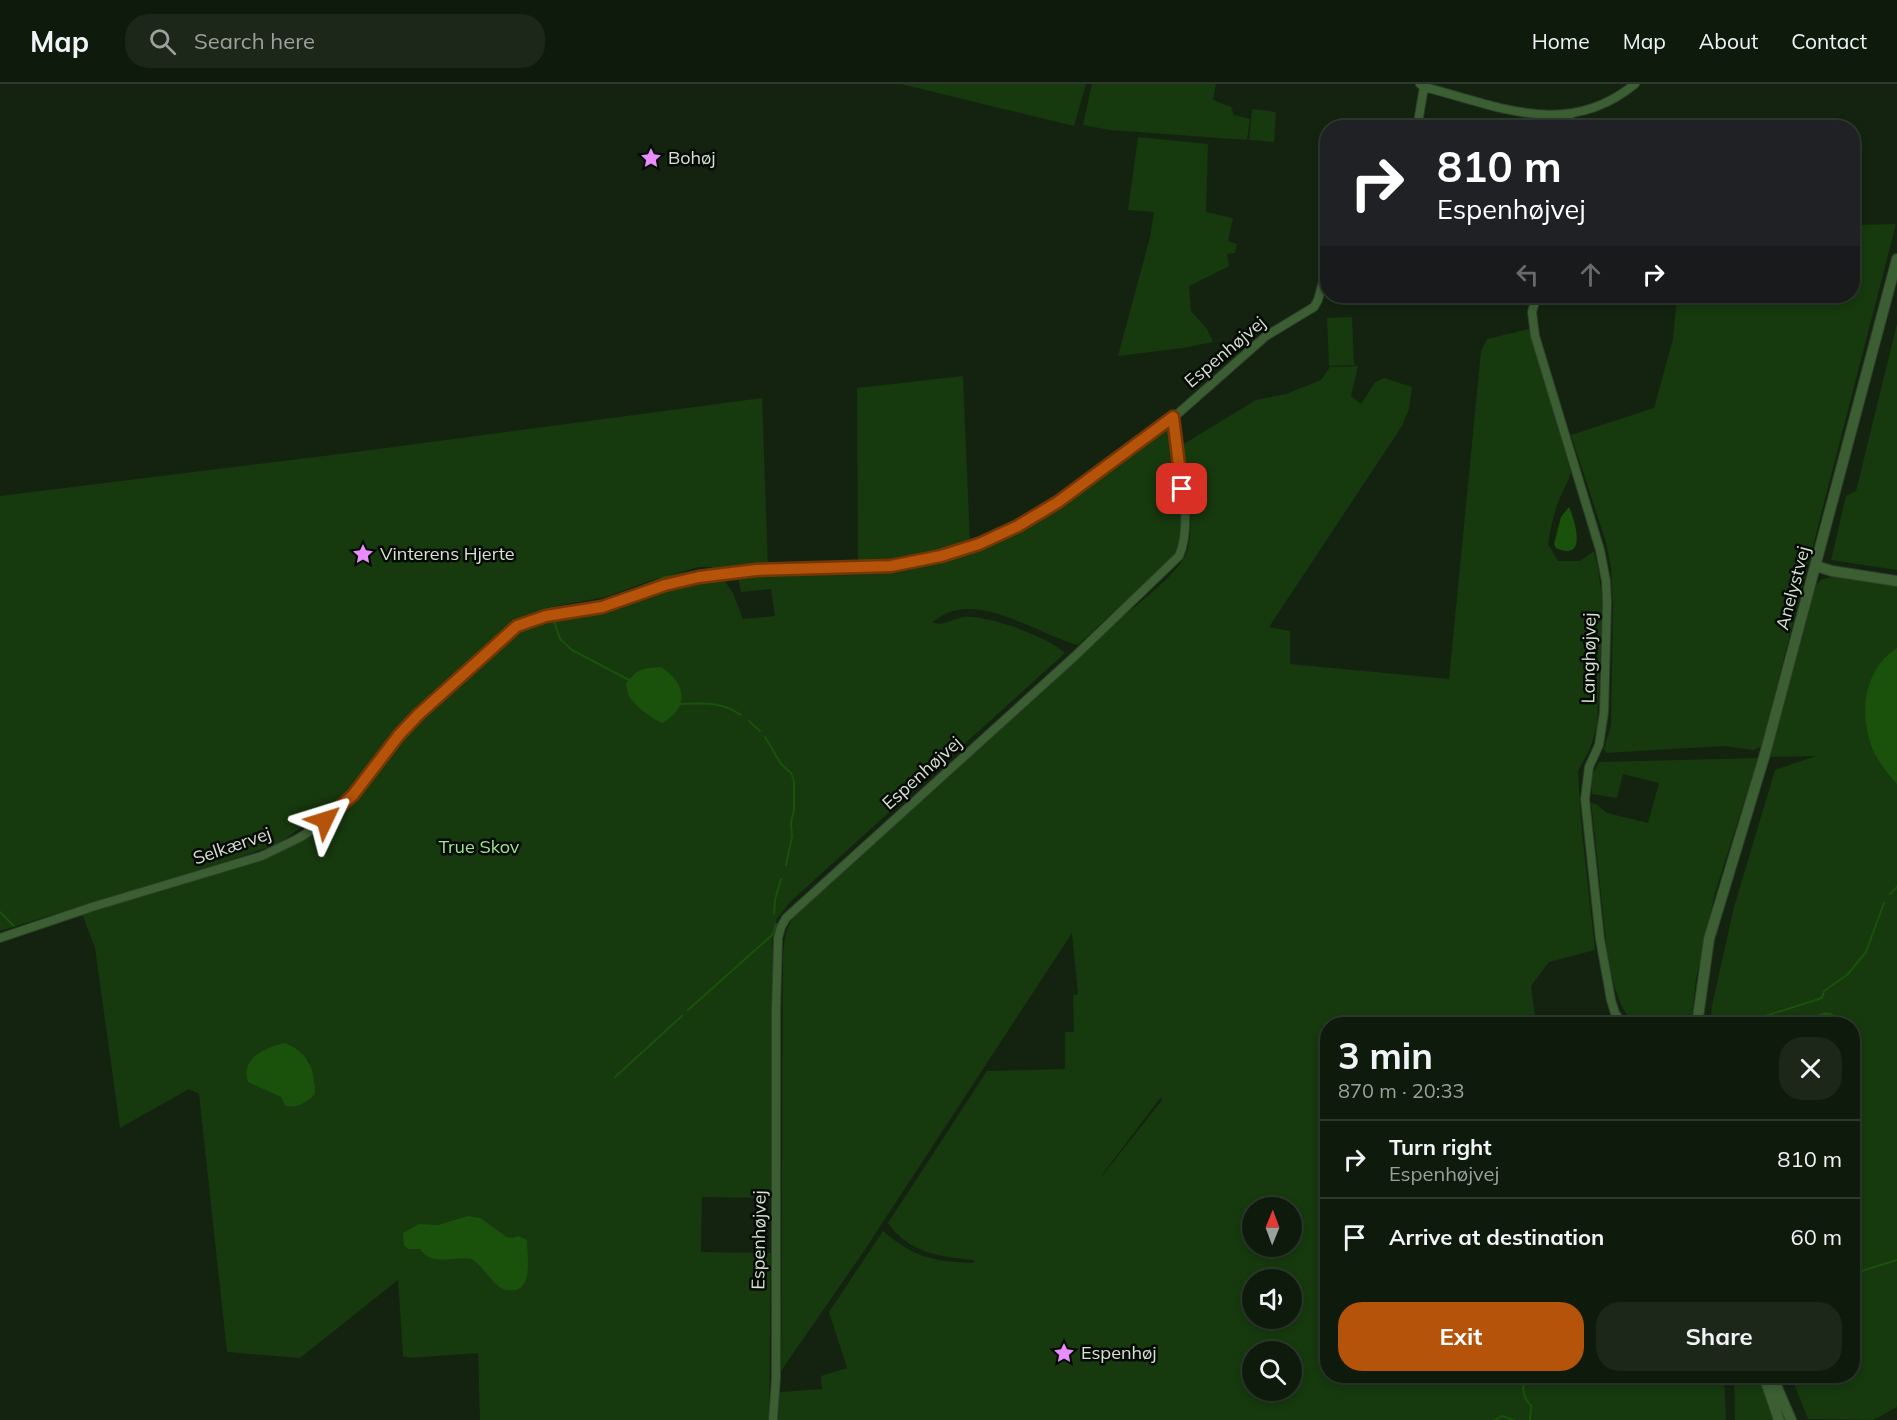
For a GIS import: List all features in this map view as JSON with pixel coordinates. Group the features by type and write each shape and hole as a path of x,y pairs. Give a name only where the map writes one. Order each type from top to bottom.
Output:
{"street":[{"path":"1419,120 1422,85 1534,116 1570,115 1606,104 1635,84"},
{"path":"1569,120 1570,115"},
{"name":"Anelystvej","path":"1698,1017 1709,939 1765,754 1897,259"},
{"name":"Espenhøjvej","path":"773,1420 776,1378 776,1010 778,938 781,927 786,918 1075,656 1179,556 1184,541 1185,520 1173,417 1266,336 1314,307 1320,293"},
{"name":"Langhøjvej","path":"1535,303 1532,312 1535,336 1600,550 1606,580 1604,712 1599,745 1589,767 1585,799 1600,939 1611,1000 1618,1017"},
{"name":"Selkærvej","path":"0,938 92,907 262,856 299,838 315,828 353,795 399,735 418,715 517,626 530,620 602,607 687,579 727,573 891,566 941,556 979,544 1018,526 1067,495 1173,417"},
{"path":"1816,566 1832,571 1897,581"},
{"name":"Anelystvej","path":"1705,1017 1715,924"},
{"path":"1766,1383 1779,1420"},
{"path":"1775,1383 1791,1420"}],"green space":[{"path":"901,84 1086,84 1074,126"},
{"path":"1092,84 1216,84 1213,100 1231,107 1234,115 1250,119 1247,140 1110,130 1083,125"},
{"path":"1252,109 1276,112 1274,142 1249,140"},
{"path":"1138,137 1208,144 1206,212 1233,218 1228,241 1237,244 1235,253 1227,254 1229,266 1189,286 1191,311 1207,329 1213,342 1118,356 1150,237 1154,212 1128,210"},
{"path":"1896,224 1761,747 1753,750 1723,746 1606,753 1604,749 1611,725 1613,606 1611,568 1606,542 1571,435 1654,408 1673,339 1676,303 1860,303 1860,225"},
{"path":"1352,317 1354,365 1329,366 1327,318"},
{"path":"1897,324 1897,570 1831,560 1846,496 1856,491"},
{"path":"1529,329 1571,472 1555,511 1548,544 1558,561 1580,561 1594,551 1603,604 1597,726 1590,749 1578,771 1581,822 1595,950 1549,962 1531,986 1535,1017 1320,1017 1320,1383 1724,1383 1726,1420 778,1420 780,1392 822,1389 821,1376 847,1368 829,1312 883,1231 905,1247 925,1256 946,1261 973,1263 974,1260 938,1255 916,1247 905,1241 888,1223 987,1071 1065,1069 1065,1032 1074,1032 1073,995 1078,994 1072,933 864,1251 781,1371 783,959 786,932 799,909 1174,571 1187,552 1191,527 1182,445 1256,400 1286,394 1321,380 1330,367 1358,366 1351,396 1361,404 1375,382 1384,378 1412,387 1409,409 1402,426 1269,627 1290,631 1290,664 1449,679 1481,351 1487,339","holes":["1161,1097 1162,1100 1102,1176"]},
{"path":"963,376 970,543 891,562 858,561 857,388"},
{"path":"762,398 768,567 699,567 655,579 606,597 550,607 527,615 502,630 396,728 355,786 333,805 279,843 0,931 0,496"},
{"name":"True Skov","path":"1168,429 1177,466 1182,519 1181,541 1172,558 1078,645 1016,620 983,610 953,611 932,622 944,623 963,617 986,619 1046,640 1065,653 790,902 777,919 772,940 772,1198 702,1197 701,1252 771,1253 769,1420 480,1420 478,1353 410,1358 403,1356 398,1280 300,1358 227,1352 199,1094 189,1089 120,1128 95,948 81,911 258,860 351,802 399,741 509,638 533,624 552,618 601,611 680,585 712,580 725,581 733,593 743,619 775,616 771,589 741,592 738,577 894,570 933,565 973,552 1018,530 1130,457","holes":["308,1059 315,1081 285,1106 281,1097"]},
{"path":"1834,577 1897,586 1897,1407 1873,1420 1808,1419 1794,1383 1860,1383 1860,1017 1711,1017 1734,907 1775,770 1816,756 1770,757 1816,585 1822,579"},
{"path":"1758,758 1715,893 1696,979 1692,1017 1629,1017 1618,997 1609,963 1591,803 1596,804 1607,813 1648,823 1659,783 1623,774 1617,798 1592,794 1591,777 1599,762"},
{"path":"1734,1383 1762,1383 1774,1420 1735,1420"}],"shaded area":[{"path":"1569,507 1577,539 1572,550 1566,551 1556,548 1554,544 1561,517"},
{"path":"1897,648 1897,784 1882,766 1871,745 1867,732 1866,705 1867,691 1878,667"},
{"path":"661,667 676,680 682,695 678,709 663,723 633,702 626,684 640,670"},
{"path":"1825,1012 1836,1017 1811,1017"},
{"path":"285,1043 305,1057 314,1077 315,1094 298,1106 285,1106 281,1097 248,1082 248,1066 251,1060 270,1047"},
{"path":"468,1216 480,1218 507,1237 518,1236 527,1240 527,1277 521,1288 510,1290 500,1287 472,1259 431,1258 420,1249 408,1249 404,1245 403,1233 419,1224 438,1225"}],"waterway":[{"path":"729,567 751,565"},
{"path":"551,608 603,602 665,577 716,568"},
{"path":"554,621 560,639 572,650 629,680"},
{"path":"680,704 719,705 741,715"},
{"path":"749,721 760,731"},
{"path":"765,737 781,764 791,773 794,781 792,837 786,865"},
{"path":"774,914 781,879"},
{"path":"1890,894 1897,887"},
{"path":"1762,1017 1822,998 1824,991 1847,975 1866,952 1884,903"},
{"path":"0,912 14,926"},
{"path":"688,1010 773,934 776,924"},
{"path":"615,1077 682,1016"},
{"path":"1860,1272 1897,1260"},
{"path":"1525,1383 1523,1391 1531,1406 1530,1420"},
{"path":"1495,1420 1502,1416 1513,1420"}],"place":[{"name":"Bohøj","path":"651,158"},
{"name":"Vinterens Hjerte","path":"363,554"},
{"name":"Espenhøj","path":"1064,1353"}],"route":[{"path":"325,820 353,795 399,735 418,715 517,626 530,620 602,607 687,579 756,570 891,566 941,556 979,544 1018,526 1058,502 1173,417 1182,489"}]}
